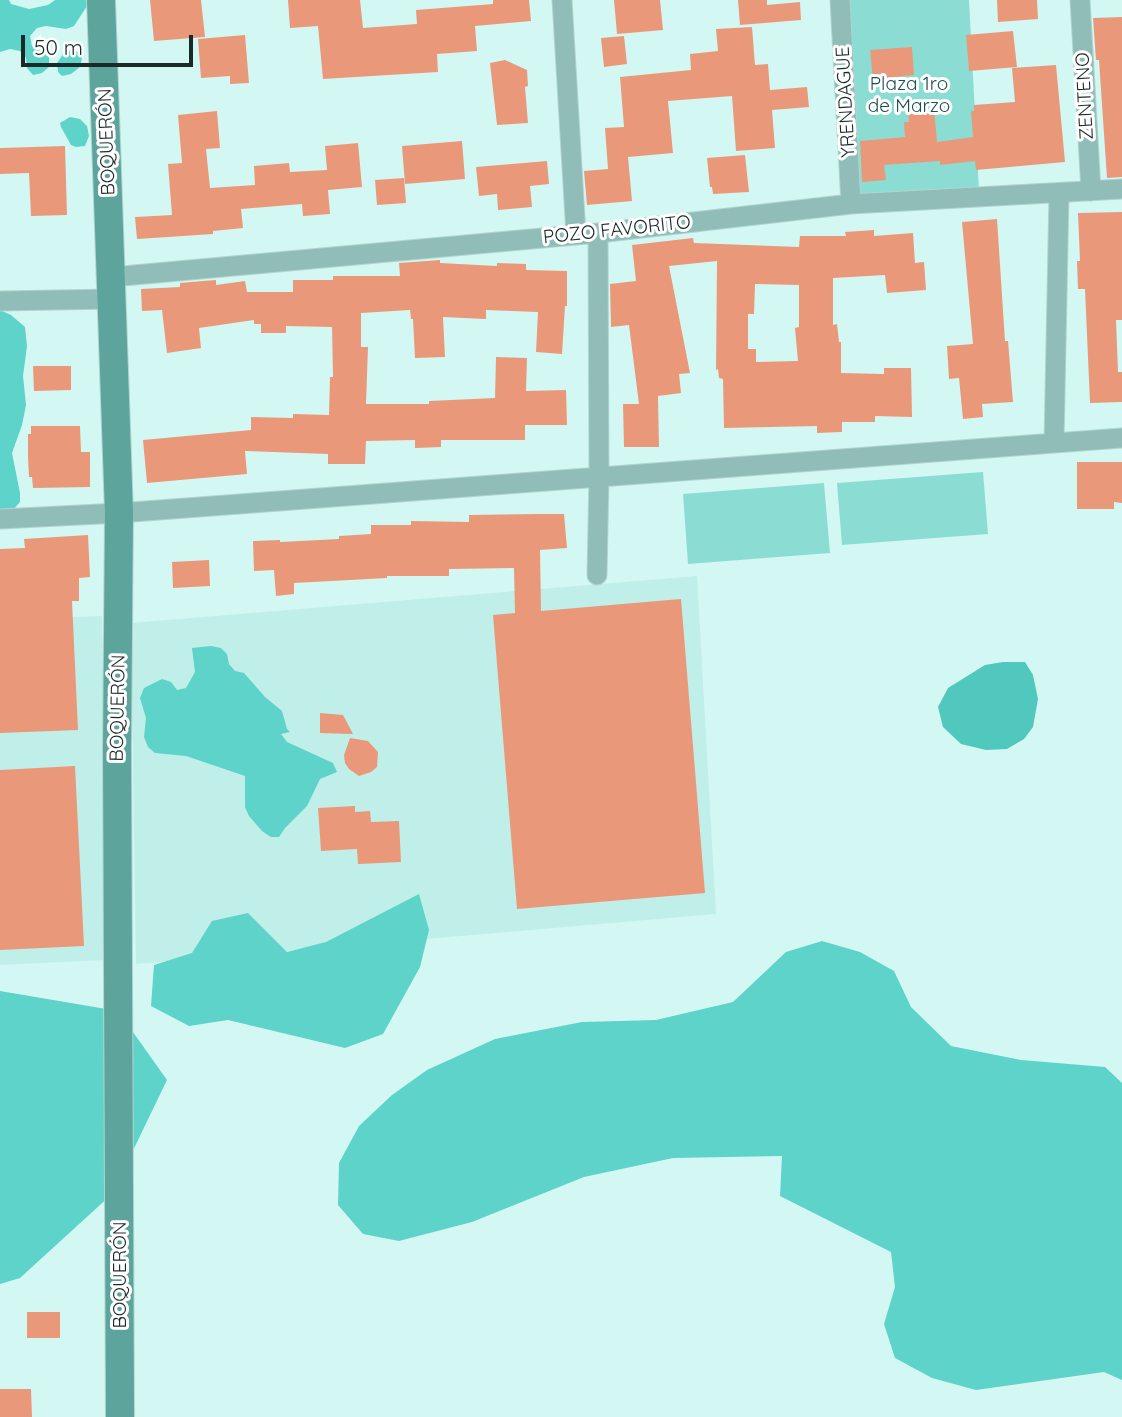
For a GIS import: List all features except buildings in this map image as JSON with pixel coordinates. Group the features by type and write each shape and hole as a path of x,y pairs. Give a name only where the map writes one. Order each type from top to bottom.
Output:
{"street":[{"name":"BOQUERÓN","path":"101,0 120,513 117,748 120,1417"},
{"path":"562,0 576,235"},
{"name":"YRENDAGUE","path":"840,0 851,204"},
{"name":"ZENTENO","path":"1080,0 1091,191"},
{"name":"POZO FAVORITO","path":"0,302 851,204 1122,189"},
{"path":"1054,443 1059,194"},
{"path":"597,575 598,233"},
{"path":"0,519 120,513 1122,438"}],"shaded area":[{"path":"0,0 9,0 11,4 29,9 48,5 55,0 91,0 74,26 66,29 46,26 37,28 30,36 32,46 49,57 49,67 42,73 33,75 20,51 10,49 0,52"},
{"path":"65,51 77,51 82,58 80,67 71,74 62,76 58,72 57,63"},
{"path":"70,117 80,119 87,126 89,136 85,146 71,145 61,127 60,123"},
{"path":"0,310 25,327 27,346 23,376 26,405 12,453 20,502 13,510 0,513"},
{"path":"697,576 716,914 136,964 131,623"},
{"path":"102,616 108,956 104,960 0,965 0,620"},
{"path":"192,648 221,648 235,671 244,673 265,697 282,711 290,732 281,734 287,742 333,763 337,772 320,779 307,806 279,837 271,837 262,831 249,816 245,807 245,776 186,756 155,753 148,747 144,737 146,718 140,698 144,688 162,679 171,682 177,690 186,688 195,672"},
{"path":"1025,662 1033,675 1038,699 1033,727 1024,739 1007,749 986,750 961,744 943,727 938,707 948,688 985,665"},
{"path":"419,894 429,930 420,967 383,1034 345,1048 228,1020 189,1026 151,1006 154,965 192,953 212,921 248,913 287,952 326,942"},
{"path":"822,941 860,952 894,971 911,1007 951,1046 1021,1060 1105,1067 1122,1083 1122,1380 1104,1372 976,1390 932,1378 895,1358 884,1324 895,1287 891,1252 780,1196 782,1156 673,1158 584,1177 472,1222 399,1241 363,1234 338,1205 339,1163 359,1126 392,1095 427,1070 495,1039 582,1022 656,1020 733,1002 786,952"},
{"path":"0,991 118,1011 167,1080 112,1194 20,1278 0,1284"}],"green space":[{"name":"Plaza 1ro de Marzo","path":"839,0 969,0 979,190 849,196"},
{"path":"983,472 988,534 842,545 837,483"},
{"path":"824,483 830,553 688,564 683,494"}]}
